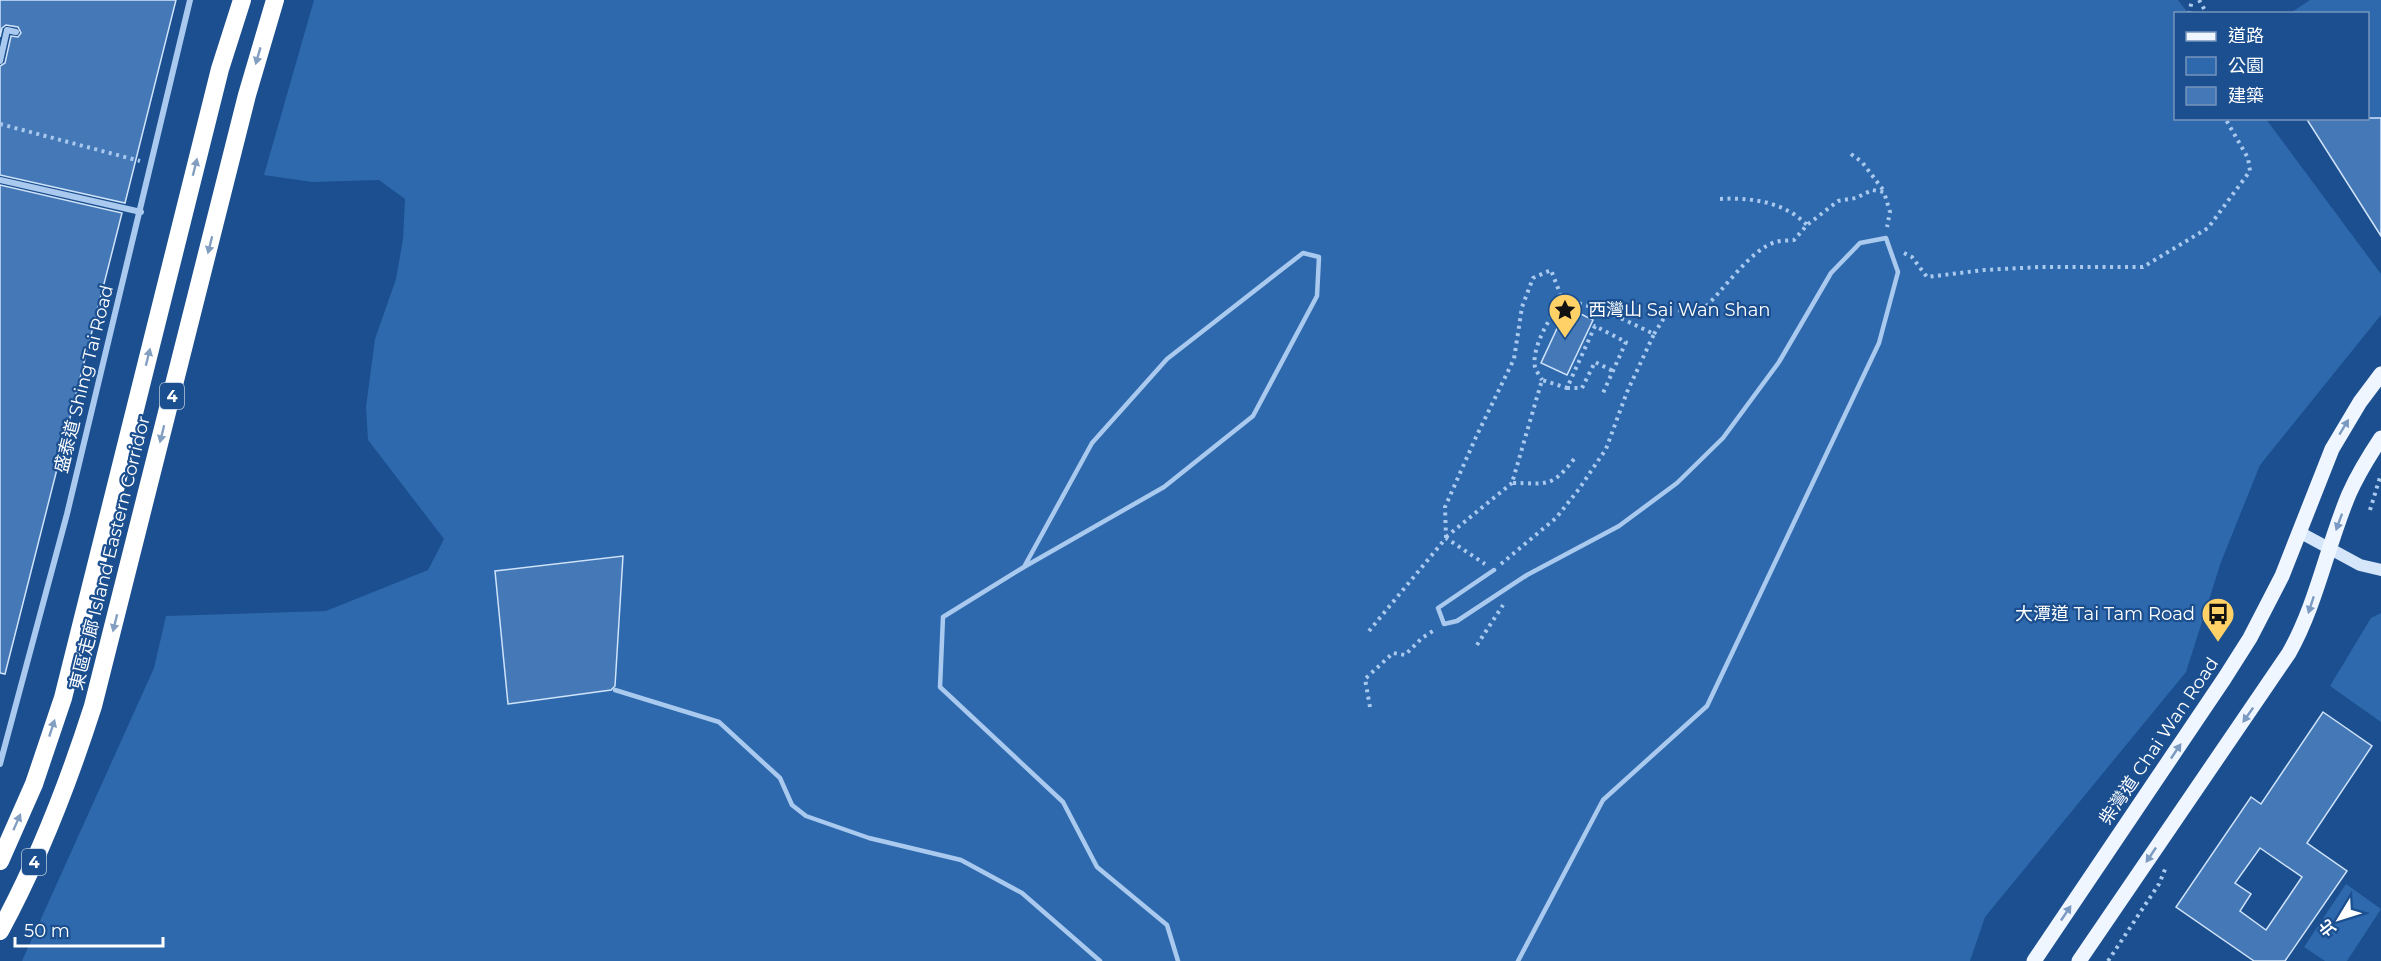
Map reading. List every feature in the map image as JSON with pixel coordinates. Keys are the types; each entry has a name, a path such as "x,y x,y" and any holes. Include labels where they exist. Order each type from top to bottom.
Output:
{"highway":[{"name":"東區走廊 Island Eastern Corridor","path":"0,861 34,784 63,698 217,81 242,0"},
{"name":"東區走廊 Island Eastern Corridor","path":"0,931 26,880 64,791 93,706 247,95 275,0"}],"main road":[{"name":"柴灣道 Chai Wan Road","path":"2034,961 2232,666 2272,598 2301,533 2318,479 2332,449 2360,402 2381,374"},
{"path":"2079,961 2289,653 2306,621 2349,495 2365,462 2381,438"},
{"path":"2301,533 2360,565 2381,570"}],"street":[{"name":"盛泰道 Shing Tai Road","path":"0,764 67,513 190,0"},
{"path":"0,61 7,30 16,32"},
{"path":"0,180 141,212"}],"lane":[{"path":"1494,570 1438,608 1444,624 1457,621 1480,603 1527,575 1619,526 1677,483 1722,438 1779,362 1831,273 1860,243 1886,238 1898,272 1879,343 1707,706 1603,800 1518,961"},
{"path":"1024,567 1092,443 1167,359 1303,253 1319,257 1317,296 1253,417 1164,487 1024,567 943,617 940,687 1063,802 1097,867 1167,925 1179,961"},
{"path":"615,690 719,722 780,778 792,805 806,816 869,838 961,860 1022,892 1100,961"}],"path":[{"path":"1889,247 1912,256 1927,277 1984,270 2040,267 2143,267 2208,228 2250,171 2248,158 2226,120"},
{"path":"0,124 152,164"},
{"path":"1851,154 1862,162 1884,192 1890,212 1886,238"},
{"path":"1446,538 1494,570 1556,518 1579,489 1606,448 1627,392 1654,334 1669,310 1701,311 1716,299 1756,252 1775,242 1794,240 1807,225 1838,201 1856,198 1872,190 1884,192"},
{"path":"1720,199 1746,198 1769,204 1796,213 1807,225"},
{"path":"1446,538 1445,507 1514,359 1522,307 1533,278 1551,270 1563,301"},
{"path":"1563,301 1577,302 1603,310 1654,334"},
{"path":"1369,631 1446,538 1512,483 1542,380 1535,366 1535,351 1553,312 1563,301"},
{"path":"1567,387 1595,326 1626,342 1603,393"},
{"path":"1542,380 1567,387 1582,388 1595,362 1613,371"},
{"path":"1512,483 1549,484 1563,473 1574,459"},
{"path":"2370,510 2381,474"},
{"path":"1478,645 1507,600"},
{"path":"1370,707 1365,679 1393,653 1405,655 1422,638 1444,624"},
{"path":"2108,961 2159,884 2167,864"}],"green space":[{"path":"314,0 2178,0 2187,12 2174,12 2174,120 2267,120 2381,274 2381,315 2260,465 2221,562 2186,672 1985,917 1970,961 22,961 154,668 166,616 326,611 428,570 444,539 368,440 366,407 375,339 396,279 403,239 405,199 379,180 312,182 264,175"},
{"path":"2310,0 2381,0 2381,218 2368,120 2369,12 2292,12"},
{"path":"2381,613 2381,722 2330,686 2371,618"},
{"path":"2346,884 2381,909 2347,961 2325,961 2304,947"}],"building":[{"path":"0,0 176,0 125,203 0,175 0,66 5,63 11,36 18,37 21,33 18,27 6,25 2,28 0,37"},
{"path":"2381,118 2381,236 2307,120"},
{"path":"0,185 122,213 5,674 0,673"},
{"path":"1567,307 1593,320 1567,375 1541,363"},
{"path":"623,556 615,686 611,690 508,704 495,571"},
{"path":"2323,712 2372,746 2307,843 2347,871 2285,961 2254,961 2176,907 2251,797 2261,804","holes":["2260,848 2302,877 2266,930 2240,911 2251,894 2235,883"]}],"place":[{"name":"西灣山 Sai Wan Shan","path":"1565,339"},
{"name":"大潭道 Tai Tam Road","path":"2218,643"}]}
